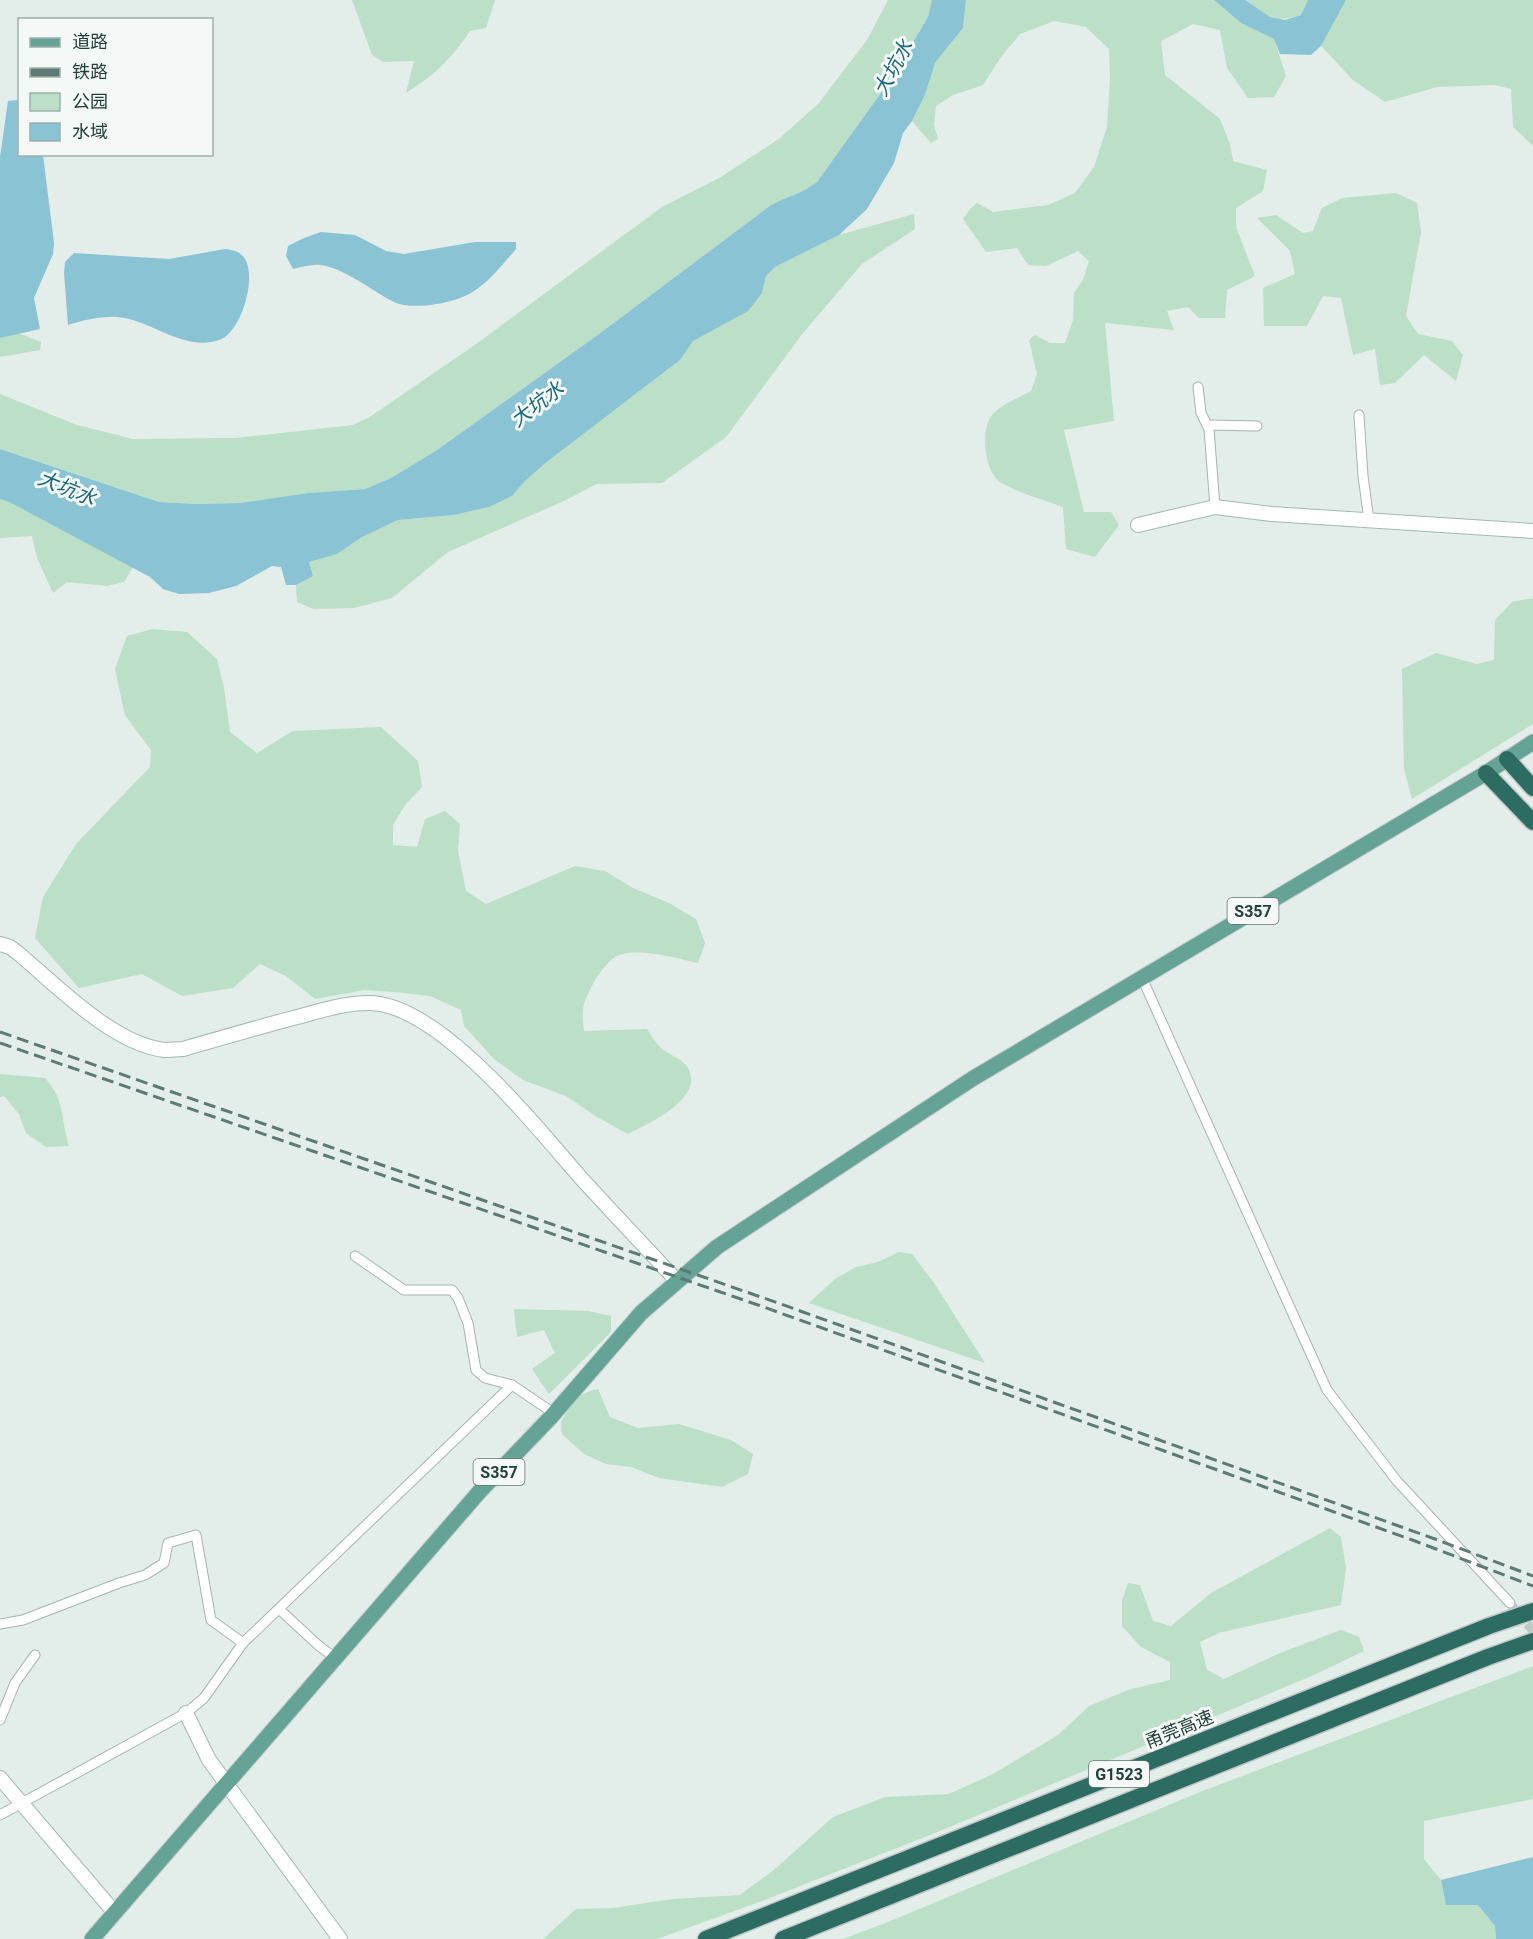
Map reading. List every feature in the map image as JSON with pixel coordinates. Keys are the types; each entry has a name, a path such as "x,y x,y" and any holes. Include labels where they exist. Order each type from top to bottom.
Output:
{"highway":[{"path":"1507,759 1533,788"},
{"path":"1486,773 1533,822"},
{"path":"1489,1626 1533,1604"},
{"name":"甬莞高速","path":"706,1939 1489,1626 1533,1611"},
{"name":"G1523","path":"783,1939 1533,1641"}],"main road":[{"name":"S357","path":"92,1939 480,1491 555,1414 641,1313 717,1247 972,1079 1486,773 1533,742"}],"street":[{"path":"1198,387 1201,413 1209,429 1215,507"},
{"path":"1359,415 1363,476 1369,520"},
{"path":"1208,425 1257,426"},
{"path":"1138,525 1215,507 1272,514 1533,531"},
{"path":"0,944 18,953 95,1018 137,1043 164,1050 183,1049 342,1005 370,1002 394,1008 411,1016 429,1025 482,1069 677,1281"},
{"path":"1142,978 1327,1390 1397,1481 1510,1603"},
{"path":"355,1256 404,1290 452,1290 459,1298 468,1323 476,1370 485,1378 512,1385 555,1414"},
{"path":"0,1815 186,1713 204,1698 243,1643 512,1385"},
{"path":"0,1624 23,1620 146,1575 164,1563 168,1543 196,1535 211,1620 243,1643"},
{"path":"279,1608 335,1658"},
{"path":"0,1720 15,1683 35,1655"},
{"path":"186,1713 209,1760 340,1939"},
{"path":"0,1778 116,1913"}],"green space":[{"path":"352,0 495,0 486,28 470,31 442,66 406,93 414,61 383,62 372,55"},
{"path":"888,0 932,0 928,17 893,76 817,182 771,205 599,334 437,450 391,478 365,489 308,493 240,503 159,502 0,449 0,394 77,425 133,439 235,438 353,425 368,418 472,347 662,207 721,177 780,138 819,103 867,40"},
{"path":"966,0 1214,0 1241,23 1274,39 1286,76 1274,97 1248,98 1227,68 1220,30 1193,24 1161,41 1165,75 1220,119 1230,144 1233,161 1267,170 1263,191 1236,208 1236,227 1255,276 1227,290 1225,318 1199,318 1188,307 1167,311 1174,330 1105,323 1114,421 1064,430 1084,512 1111,512 1119,525 1095,557 1066,549 1063,507 1016,490 996,478 988,461 985,441 988,422 992,415 1005,404 1031,391 1037,374 1029,340 1035,335 1050,343 1065,343 1073,320 1074,293 1083,280 1089,261 1078,251 1046,266 1028,265 1017,248 986,252 963,219 977,203 993,212 1048,205 1075,193 1094,167 1107,127 1109,49 1086,27 1054,21 1020,34 1001,57 983,85 953,95 936,106 934,125 938,139 931,143 912,121 925,95 935,63 963,28"},
{"path":"1245,0 1308,0 1301,15 1284,19 1271,17"},
{"path":"1346,0 1533,0 1533,146 1513,127 1511,89 1495,85 1437,87 1385,102 1353,80 1321,46"},
{"path":"1396,193 1417,203 1421,232 1406,316 1418,334 1452,341 1463,355 1456,381 1424,355 1395,383 1380,385 1375,349 1353,355 1341,298 1323,296 1307,326 1264,326 1263,288 1295,274 1290,251 1257,218 1276,215 1303,233 1313,231 1322,208 1342,198"},
{"path":"914,214 915,229 862,264 803,333 726,437 662,483 597,484 448,552 392,598 354,608 314,609 297,602 296,585 313,576 309,562 337,554 362,537 398,520 454,515 489,507 512,496 548,461 680,360 693,341 762,293 766,276 775,267 839,235"},
{"path":"18,333 41,342 40,350 0,357 0,338"},
{"path":"0,499 133,567 124,582 107,586 67,582 53,593 37,558 32,536 0,538"},
{"path":"1533,598 1533,724 1412,799 1404,769 1402,669 1436,653 1477,664 1494,660 1495,620 1512,602"},
{"path":"153,629 187,632 217,659 224,688 230,732 257,753 293,731 381,727 418,761 422,787 405,805 393,825 393,845 417,847 425,819 445,811 460,824 458,851 466,891 486,904 575,866 605,871 633,888 669,903 696,919 705,943 698,963 644,953 623,954 615,957 596,979 585,1000 583,1010 584,1031 647,1029 661,1048 683,1062 688,1068 691,1079 689,1090 682,1100 661,1116 628,1134 566,1096 523,1080 494,1059 464,1026 461,1010 430,996 394,992 365,990 315,999 286,976 260,964 233,988 182,996 142,974 79,988 35,938 43,897 76,844 150,767 151,750 125,715 115,669 127,636"},
{"path":"0,1074 45,1078 52,1086 62,1110 69,1146 46,1147 26,1133 19,1114 4,1096 0,1097"},
{"path":"899,1252 912,1254 934,1283 985,1363 809,1303 835,1279 856,1267 878,1262"},
{"path":"514,1309 588,1311 611,1316 611,1332 549,1394 532,1369 555,1353 544,1330 517,1337"},
{"path":"598,1389 610,1417 638,1428 679,1424 731,1440 753,1454 748,1474 722,1487 659,1478 631,1467 606,1464 584,1454 562,1434 561,1422 571,1405 579,1397"},
{"path":"1330,1528 1341,1537 1346,1568 1341,1605 1219,1633 1200,1642 1207,1670 1224,1679 1280,1653 1341,1630 1359,1637 1364,1651 1314,1675 935,1833 762,1901 657,1939 543,1939 576,1909 613,1908 673,1899 740,1895 775,1869 833,1817 885,1797 949,1794 993,1774 1058,1735 1089,1706 1131,1689 1170,1680 1170,1662 1141,1647 1122,1626 1122,1601 1128,1583 1140,1585 1153,1621 1171,1626 1211,1593"},
{"path":"1533,1666 1533,1799 1424,1821 1424,1859 1441,1880 1446,1905 1478,1905 1495,1926 1496,1939 843,1939 1200,1792"}],"water":[{"name":"大坑水","path":"932,0 966,0 963,28 935,63 925,95 903,133 894,163 867,209 839,235 775,267 766,276 762,293 748,311 693,341 680,360 548,461 512,496 489,507 454,515 398,520 362,537 337,554 309,562 313,576 296,585 286,585 281,567 272,566 236,586 209,593 179,594 163,589 150,577 0,499 0,449 159,502 240,503 308,493 365,489 391,478 437,450 599,334 771,205 817,182 893,76 928,17"},
{"path":"1214,0 1245,0 1270,17 1285,20 1301,15 1308,0 1346,0 1321,46 1311,55 1280,54 1274,39 1241,23"},
{"path":"18,100 18,156 43,156 54,243 53,254 34,298 40,329 0,338 0,157 8,101"},
{"path":"321,232 355,235 386,251 404,254 475,242 516,242 516,249 486,282 474,291 446,302 412,306 394,302 339,270 320,265 293,269 286,256 288,246"},
{"path":"225,249 236,251 243,256 248,268 249,279 245,304 240,316 227,335 219,340 206,343 193,342 130,319 118,317 105,317 68,325 64,273 65,262 74,253 169,259"},
{"path":"1533,1857 1533,1939 1496,1939 1495,1926 1478,1905 1446,1905 1441,1880"}],"tunnel":[{"path":"1510,1603 1533,1631"}],"railway":[{"path":"0,1032 778,1303 1533,1576"},
{"path":"0,1043 758,1305 1415,1541 1533,1586"}]}
